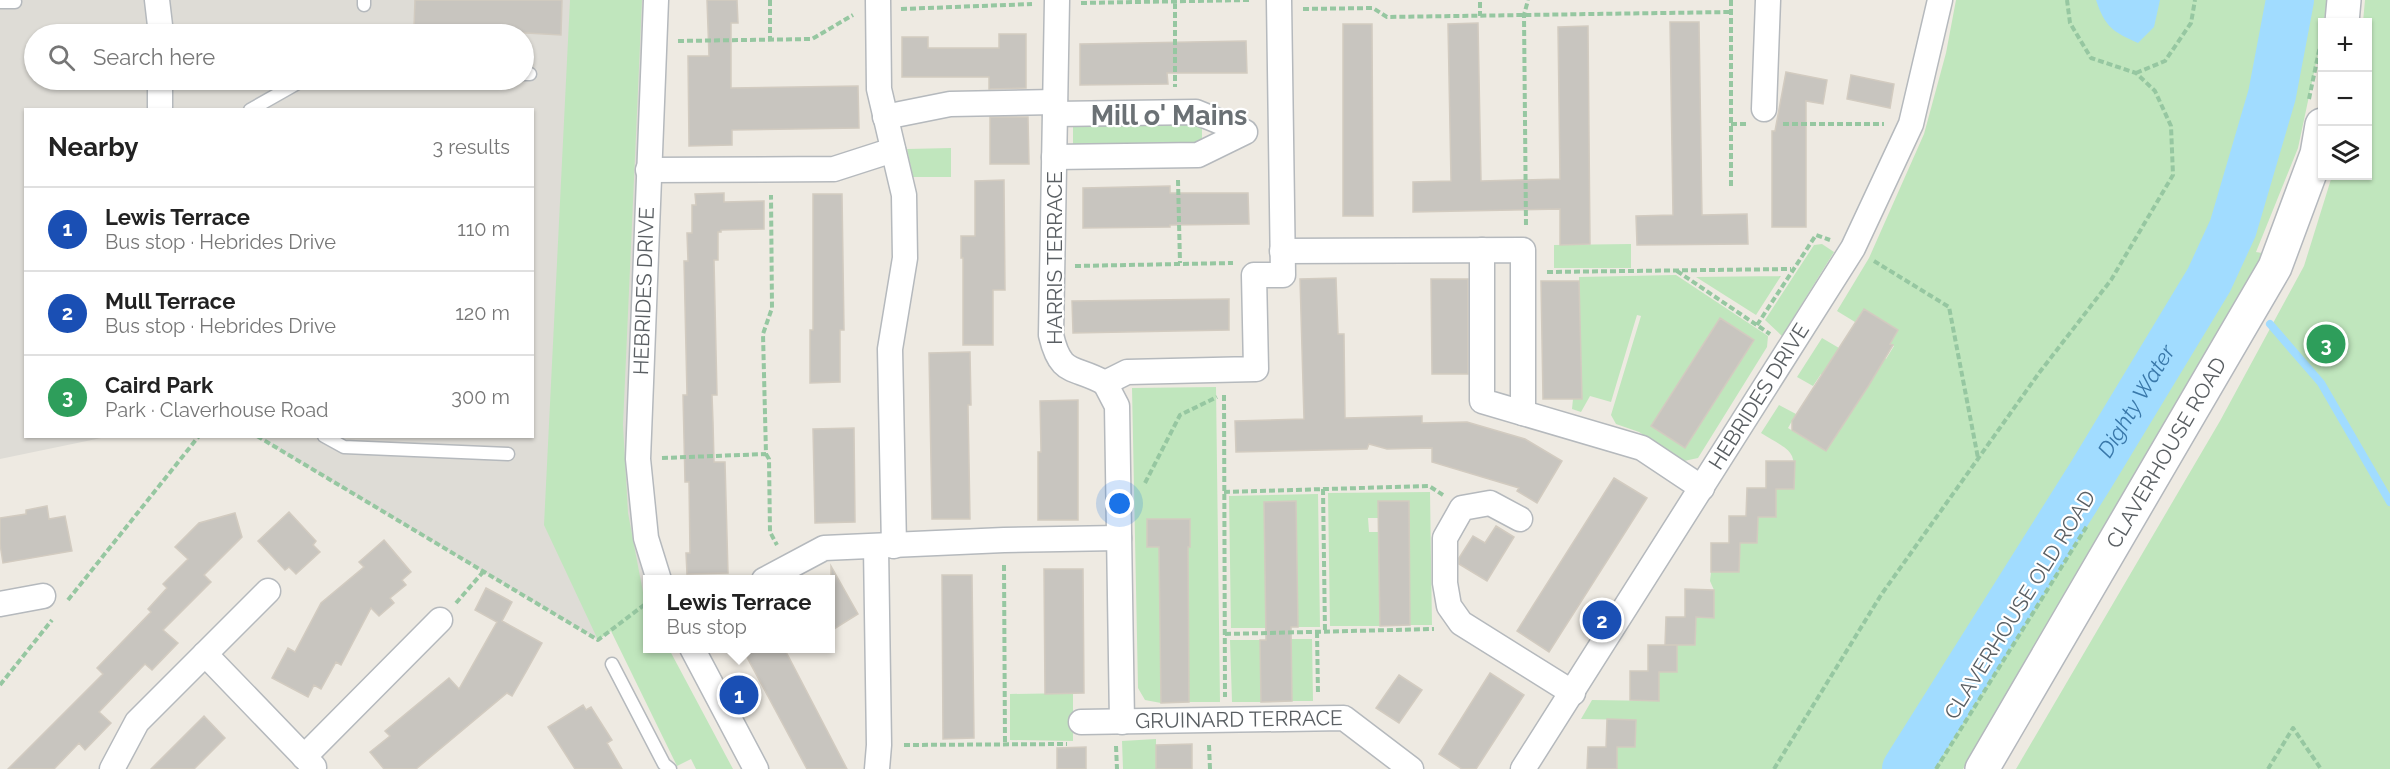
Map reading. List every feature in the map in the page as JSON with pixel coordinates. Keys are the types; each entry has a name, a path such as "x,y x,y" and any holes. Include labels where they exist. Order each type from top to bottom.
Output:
{"street":[{"path":"157,0 160,24"},
{"name":"HEBRIDES DRIVE","path":"656,0 638,459 646,538 658,575"},
{"path":"1764,119 1768,0"},
{"name":"HEBRIDES DRIVE","path":"1523,769 1853,248 1911,124 1935,30 1940,0"},
{"path":"2342,18 2344,0"},
{"name":"HARRIS TERRACE","path":"1057,2 1051,335 1056,356 1069,369 1089,374 1105,383"},
{"path":"877,769 890,349 905,258 904,195 879,89 878,5"},
{"path":"1105,383 1127,372 1256,369 1254,275 1283,275 1282,131 1288,5"},
{"path":"159,108 160,90"},
{"path":"885,117 950,104 1196,112 1245,132 1282,131"},
{"name":"CLAVERHOUSE ROAD","path":"1982,769 2275,267 2317,154 2315,114"},
{"path":"1054,157 1198,155 1245,132"},
{"path":"648,170 834,169 893,150"},
{"path":"1282,251 1482,250 1522,261 1523,413"},
{"path":"1482,250 1482,401 1642,448 1702,488"},
{"name":"GRUINARD TERRACE","path":"1105,383 1117,406 1122,722"},
{"path":"1520,519 1490,503 1462,508 1445,538 1445,583 1449,606 1461,623 1573,693"},
{"path":"772,575 824,548 1004,540 1119,538"},
{"path":"111,769 137,722 268,591"},
{"path":"0,604 54,606"},
{"path":"205,654 310,763 440,620"},
{"path":"695,653 756,769"},
{"name":"GRUINARD TERRACE","path":"1076,733 1122,722 1344,718 1411,769"}],"lane":[{"path":"0,2 15,2"},
{"path":"254,108 285,90"},
{"path":"328,438 344,447 508,454"},
{"path":"612,664 664,764 670,769"}],"path":[{"path":"770,0 770,39"},
{"path":"992,0 992,6"},
{"path":"654,41 812,39 861,10 878,5 992,6 1057,2 1175,3 1248,0"},
{"path":"1528,0 1524,15 1526,236 1522,261 1676,270 1792,269"},
{"path":"1731,0 1731,188"},
{"path":"1774,769 1881,595 2039,373 2111,280 2173,175 2170,126 2155,90 2136,73 2091,58 2070,23 2067,0"},
{"path":"2136,73 2165,62 2191,24 2195,0"},
{"path":"1480,2 1480,16"},
{"path":"1175,3 1175,112"},
{"path":"1288,5 1373,8 1387,17 1731,12"},
{"path":"2315,114 2319,72"},
{"path":"1731,123 1764,119 1911,124"},
{"path":"1178,156 1180,263"},
{"path":"770,171 772,308 763,334 766,454 770,532 789,567"},
{"path":"1757,325 1816,235 1853,248 1949,307 1979,459"},
{"path":"1053,267 1235,263 1254,275"},
{"path":"1676,270 1791,348"},
{"path":"1118,495 1139,495 1180,415 1224,394 1226,720"},
{"path":"0,685 54,606 197,438"},
{"path":"260,438 598,640 643,606"},
{"path":"638,459 766,454"},
{"path":"1224,492 1430,486 1462,508"},
{"path":"1323,489 1325,632"},
{"name":"CLAVERHOUSE OLD ROAD","path":"1936,769 2093,516"},
{"path":"1004,540 1005,744"},
{"path":"440,620 483,572"},
{"path":"1225,634 1428,630 1461,623"},
{"path":"1317,632 1318,719"},
{"path":"2268,769 2293,728 2321,769"},
{"path":"879,745 1005,744 1076,733"}],"shaded area":[{"path":"0,0 656,0 647,575 643,575 643,605 598,640 259,438 534,438 534,108 24,108 24,438 101,438 0,459"}],"green space":[{"path":"570,0 642,0 623,425 628,513 643,592 643,653 671,653 733,769 696,769 691,759 677,766 611,631 598,640 544,525"},
{"path":"1956,0 2327,0 2324,18 2318,18 2318,54 2298,148 2256,252 2262,253 2232,318 1963,769 1617,769 1617,747 1635,747 1636,720 1581,719 1592,700 1659,701 1659,672 1677,672 1677,645 1695,645 1696,617 1714,617 1711,572 1739,572 1740,543 1757,543 1758,517 1776,517 1776,489 1794,489 1794,466 1791,454 1787,449 1761,433 1779,405 1796,414 1788,428 1826,451 1855,396 1821,374 1813,386 1797,377 1822,338 1839,348 1831,361 1869,385 1882,357 1886,359 1894,346 1890,344 1898,330 1864,309 1855,322 1837,311 1869,258 1924,134 1946,53"},
{"path":"2365,0 2390,0 2390,769 2016,769 2220,421 2304,266 2331,180 2372,180 2372,18 2363,18"},
{"path":"1195,123 1202,128 1202,138 1196,144 1073,146 1073,124"},
{"path":"951,148 951,177 913,177 907,149"},
{"path":"1631,244 1631,268 1554,268 1554,245"},
{"path":"1822,244 1834,252 1782,336 1765,320 1814,245"},
{"path":"1676,275 1768,336 1767,347 1698,458 1684,461 1639,432 1616,424 1611,415 1641,316 1637,315 1611,402 1590,396 1581,412 1572,409 1573,399 1582,398 1581,355 1579,355 1579,277"},
{"path":"1781,276 1756,315 1696,277"},
{"path":"1216,387 1220,702 1189,702 1188,551 1161,703 1145,700 1138,688 1132,388"},
{"path":"1430,492 1432,625 1410,625 1409,501 1379,501 1379,518 1368,518 1369,532 1379,532 1380,626 1330,626 1328,493"},
{"path":"1318,494 1320,627 1298,627 1296,501 1264,502 1266,628 1231,628 1229,496"},
{"path":"1291,639 1312,639 1313,701 1292,701"},
{"path":"1230,640 1260,640 1261,702 1232,702"},
{"path":"1073,693 1073,741 1010,740 1010,694"},
{"path":"1156,739 1156,769 1123,769 1122,741"}],"water":[{"path":"2096,0 2160,0 2154,27 2138,43 2111,28 2103,17"}],"building":[{"path":"415,0 562,0 561,35 534,34 534,24 414,24"},
{"path":"707,0 737,0 738,23 731,23 731,88 858,86 859,128 732,130 732,145 689,146 688,56 709,56"},
{"path":"1670,22 1699,22 1702,215 1747,214 1748,244 1637,245 1636,216 1673,215"},
{"path":"1478,23 1481,181 1560,179 1558,27 1588,26 1590,244 1560,245 1560,209 1413,212 1413,182 1451,181 1448,24"},
{"path":"1343,24 1372,24 1373,216 1343,216"},
{"path":"999,34 1026,34 1026,88 989,89 989,77 902,77 902,37 928,37 928,48 999,48"},
{"path":"1246,41 1247,73 1167,73 1168,84 1080,85 1080,44"},
{"path":"1786,72 1827,80 1823,104 1806,101 1806,227 1772,227 1772,131 1775,131"},
{"path":"1851,75 1894,84 1890,108 1847,99"},
{"path":"990,117 1028,117 1029,164 990,164"},
{"path":"1004,180 1005,290 993,290 993,345 963,345 961,236 975,236 975,181"},
{"path":"1170,186 1170,193 1248,193 1249,224 1083,228 1083,188"},
{"path":"724,193 724,202 764,201 764,229 721,230 718,232 718,260 714,260 717,395 712,395 714,462 725,462 728,573 687,574 686,553 690,553 689,482 685,482 683,395 687,395 684,261 688,261 687,233 692,233 692,205 696,205 695,194"},
{"path":"813,194 842,194 844,330 840,330 840,382 810,383 810,330 813,330"},
{"path":"1336,278 1338,334 1344,334 1345,418 1422,416 1422,423 1467,422 1525,439 1562,461 1537,503 1517,491 1519,488 1432,462 1432,448 1387,449 1369,444 1367,449 1236,452 1235,421 1304,419 1300,279"},
{"path":"1431,279 1468,279 1468,374 1432,374"},
{"path":"1541,281 1579,281 1582,399 1543,399"},
{"path":"1229,299 1229,330 1073,333 1072,301"},
{"path":"1864,309 1898,330 1890,344 1893,345 1826,451 1792,430 1792,421"},
{"path":"1720,318 1754,340 1685,448 1651,426"},
{"path":"970,352 971,405 968,405 970,519 932,519 929,353"},
{"path":"1078,400 1078,520 1038,520 1038,452 1041,452 1040,401"},
{"path":"854,428 855,522 815,523 813,429"},
{"path":"1766,461 1795,461 1794,489 1776,489 1776,517 1758,517 1757,543 1740,543 1739,572 1711,572 1711,543 1729,543 1729,516 1746,516 1747,488 1766,488"},
{"path":"1614,478 1647,498 1549,652 1517,631"},
{"path":"1296,501 1298,627 1291,627 1292,701 1261,702 1260,640 1266,640 1264,502"},
{"path":"1378,501 1409,501 1410,625 1380,626"},
{"path":"47,506 49,519 65,516 72,551 3,563 0,518 26,514 26,510"},
{"path":"289,512 316,541 313,545 320,552 296,574 289,567 285,570 258,541"},
{"path":"235,513 242,537 204,575 211,582 163,630 178,643 152,670 145,664 99,712 111,723 85,750 79,743 54,769 8,769 103,674 97,668 151,612 148,609 167,588 163,584 188,559 175,547 199,523"},
{"path":"1147,519 1190,519 1190,547 1188,547 1189,702 1161,703 1159,547 1147,547"},
{"path":"1496,526 1514,537 1487,581 1459,564 1459,558 1473,536 1485,543"},
{"path":"384,540 411,572 402,580 406,585 390,598 394,603 379,616 371,608 341,665 336,662 321,689 314,685 308,697 272,678 288,648 295,652 321,603 364,567 359,562"},
{"path":"831,566 858,614 835,628 835,575 831,575"},
{"path":"1044,569 1083,569 1084,693 1045,694"},
{"path":"942,575 972,575 974,738 943,739"},
{"path":"486,588 512,602 502,621 542,643 527,670 512,696 507,693 416,769 384,769 370,752 390,736 385,731 449,678 459,689 497,622 475,610"},
{"path":"1685,589 1714,590 1714,618 1696,617 1695,645 1665,645 1666,617 1685,617"},
{"path":"1648,645 1677,645 1677,672 1659,672 1659,701 1630,700 1630,671 1648,671"},
{"path":"745,653 787,653 847,769 807,769"},
{"path":"1490,673 1524,695 1476,769 1462,769 1439,754"},
{"path":"1399,675 1422,690 1399,723 1376,708"},
{"path":"583,705 586,710 591,707 612,740 607,743 622,769 575,769 548,727"},
{"path":"204,716 225,738 194,769 151,769"},
{"path":"1607,719 1636,720 1635,747 1617,747 1617,769 1587,769 1588,747 1606,747"},
{"path":"1192,744 1192,769 1156,769 1156,745"},
{"path":"1086,747 1086,769 1057,769 1057,748"}],"waterway":[{"name":"Dighty Water","path":"1906,769 2091,475 2209,280 2233,228 2272,95 2290,0"},
{"path":"2209,280 2221,290"},
{"path":"2270,324 2321,383 2390,502"}],"place":[{"name":"Caird Park","path":"2326,344"},
{"name":"Mull Terrace","path":"1602,620"},
{"name":"Lewis Terrace","path":"739,695"}],"district":[{"name":"Mill o' Mains","path":"1169,116"}]}
